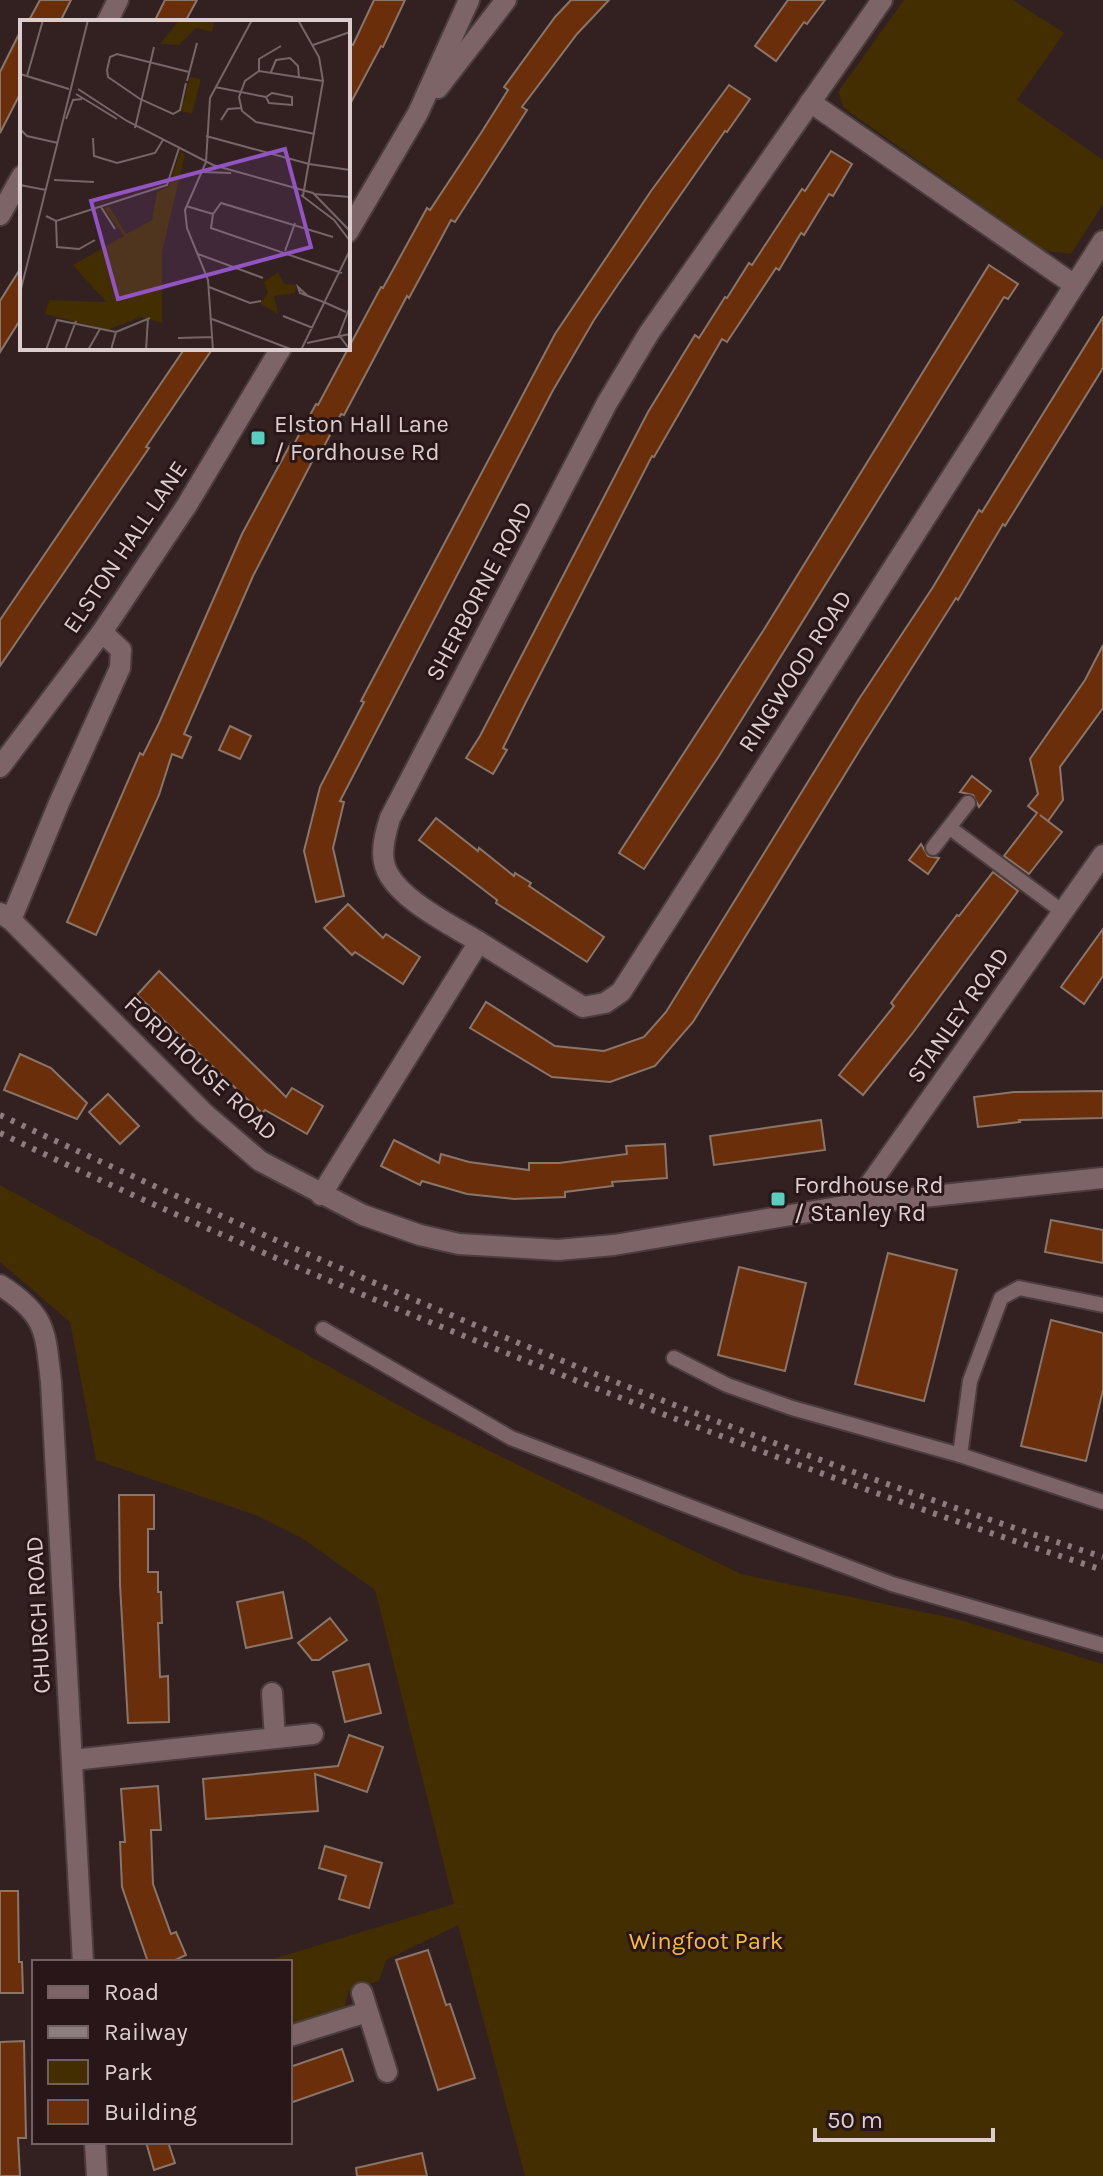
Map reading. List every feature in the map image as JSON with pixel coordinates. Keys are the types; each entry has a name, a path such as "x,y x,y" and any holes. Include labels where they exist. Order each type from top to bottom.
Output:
{"street":[{"path":"108,20 118,0"},
{"path":"350,229 418,113 469,0"},
{"path":"418,113 506,0"},
{"name":"SHERBORNE ROAD","path":"479,942 402,893 390,877 384,861 384,840 390,818 607,403 649,333 882,0"},
{"path":"810,102 1073,284"},
{"path":"0,215 20,180"},
{"name":"RINGWOOD ROAD","path":"479,942 583,1007 605,1003 621,992 1103,241"},
{"name":"ELSTON HALL LANE","path":"0,767 102,632 187,505 280,350"},
{"path":"5,917 120,668 121,650 102,632"},
{"name":"STANLEY ROAD","path":"856,1204 1103,855"},
{"name":"FORDHOUSE ROAD","path":"5,917 204,1113 260,1161 363,1215 420,1235 459,1244 558,1250 614,1245 856,1204 1103,1178"},
{"path":"321,1195 479,942"},
{"name":"CHURCH ROAD","path":"0,1285 36,1313 45,1337 51,1382 83,1960"},
{"path":"272,1693 275,1738"},
{"path":"73,1760 313,1734"},
{"path":"292,2035 365,2002 387,2072"},
{"path":"95,2144 97,2176"}],"lane":[{"path":"933,848 968,803"},
{"path":"950,828 1063,912"},
{"path":"960,1455 970,1381 1001,1298 1019,1288 1103,1305"},
{"path":"323,1329 511,1438 892,1584 1103,1645"},
{"path":"674,1358 727,1385 792,1408 960,1455 1103,1502"}],"green space":[{"path":"904,0 1013,0 1064,33 1017,100 1103,160 1103,204 1071,254 1045,251 844,108 838,92"},
{"name":"Wingfoot Park","path":"0,1185 422,1418 741,1574 957,1619 1103,1664 1103,2176 525,2176 458,1925 386,1960 379,1981 349,1990 344,2009 292,2025 292,1960 270,1960 454,1904 375,1590 302,1538 258,1516 96,1460 70,1322 0,1262"}],"building":[{"path":"40,0 71,0 61,20 29,20"},
{"path":"165,0 197,0 186,20 155,20"},
{"path":"374,0 405,0 383,47 350,104 350,44 353,45"},
{"path":"571,0 609,0 577,34 522,107 527,110 455,222 451,220 344,415 341,414 320,454 317,452 253,576 184,734 191,737 182,758 172,754 159,795 96,935 67,922 140,753 143,755 159,723 242,534 291,443 294,444 350,350 381,287 427,208 430,210 508,90 504,87"},
{"path":"788,0 825,0 807,24 804,22 776,61 755,46"},
{"path":"20,32 20,94 0,133 0,72"},
{"path":"729,85 750,99 619,283 552,392 340,801 344,802 333,848 344,896 316,902 304,851 320,787 364,702 361,701 555,334 651,191"},
{"path":"831,151 852,164 833,196 829,194 804,235 801,233 779,270 776,268 727,342 722,339 652,456 503,748 507,750 493,774 466,758 648,412 695,335 699,338 749,263 752,265"},
{"path":"989,265 1018,284 1008,299 1004,297 719,756 644,869 619,853 763,631"},
{"path":"20,269 20,320 0,352 0,301"},
{"path":"1103,317 1103,368 861,748 693,1022 655,1066 610,1082 552,1077 470,1028 486,1002 555,1046 604,1051 644,1037 666,1012 859,699 933,587 979,510 982,512"},
{"path":"184,350 212,350 146,447 149,448 0,666 0,620"},
{"path":"1103,645 1103,708 1060,767 1063,800 1048,821 1040,815 1062,832 1029,874 1004,856 1037,813 1028,806 1038,794 1030,759 1085,680"},
{"path":"230,726 251,736 240,759 219,750"},
{"path":"972,776 991,791 979,807 973,795 960,792"},
{"path":"436,818 478,851 479,848 514,876 515,873 531,883 529,886 604,937 587,962 496,903 497,900 419,840"},
{"path":"921,844 928,856 939,858 928,874 909,860"},
{"path":"993,872 1018,891 863,1095 839,1075 894,1006 891,1003 957,915"},
{"path":"348,904 383,938 386,934 420,957 403,984 355,952 352,955 324,928"},
{"path":"1103,929 1103,976 1084,1004 1061,987"},
{"path":"159,971 286,1097 292,1088 323,1106 307,1134 265,1110 262,1113 137,995"},
{"path":"20,1054 51,1068 87,1103 77,1119 4,1090"},
{"path":"1103,1091 1103,1118 1019,1120 978,1127 974,1097 1014,1092"},
{"path":"108,1094 139,1126 120,1144 89,1112"},
{"path":"821,1120 825,1150 714,1165 710,1136"},
{"path":"394,1140 439,1163 441,1154 469,1162 529,1170 529,1163 559,1163 627,1154 626,1146 665,1144 667,1178 612,1182 613,1186 565,1192 565,1197 514,1199 467,1194 422,1181 420,1185 381,1166"},
{"path":"1051,1220 1103,1230 1103,1263 1045,1252"},
{"path":"888,1253 957,1270 924,1401 855,1384"},
{"path":"739,1267 806,1283 785,1371 718,1355"},
{"path":"1051,1320 1103,1333 1103,1390 1086,1461 1021,1446"},
{"path":"119,1495 154,1495 154,1529 148,1529 148,1572 158,1572 158,1592 161,1592 162,1623 158,1623 160,1677 168,1676 169,1722 128,1723 120,1585"},
{"path":"283,1592 292,1638 246,1648 237,1602"},
{"path":"330,1618 347,1640 319,1660 312,1660 298,1643"},
{"path":"369,1664 381,1713 345,1722 333,1672"},
{"path":"349,1735 383,1747 367,1792 315,1774 318,1811 206,1819 203,1779 338,1766"},
{"path":"158,1786 161,1830 151,1830 153,1884 171,1934 176,1932 186,1955 175,1960 147,1960 122,1887 120,1842 125,1842 121,1789"},
{"path":"325,1846 382,1863 369,1908 339,1899 346,1876 319,1868"},
{"path":"0,1891 18,1891 19,1962 22,1962 23,1993 0,1993"},
{"path":"428,1950 475,2078 438,2090 396,1960"},
{"path":"24,2041 26,2138 18,2138 20,2176 0,2176 0,2042"},
{"path":"342,2049 353,2081 292,2102 292,2066"},
{"path":"147,2144 169,2144 175,2163 154,2170"},
{"path":"422,2153 427,2176 357,2176 356,2168"}],"railway":[{"path":"0,1115 271,1238 545,1354 822,1461 1103,1557"},
{"path":"0,1133 210,1230 495,1349 834,1478 1103,1570"}],"place":[{"name":"Elston Hall Lane / Fordhouse Rd","path":"258,438"},
{"name":"Fordhouse Rd / Stanley Rd","path":"778,1199"}]}
